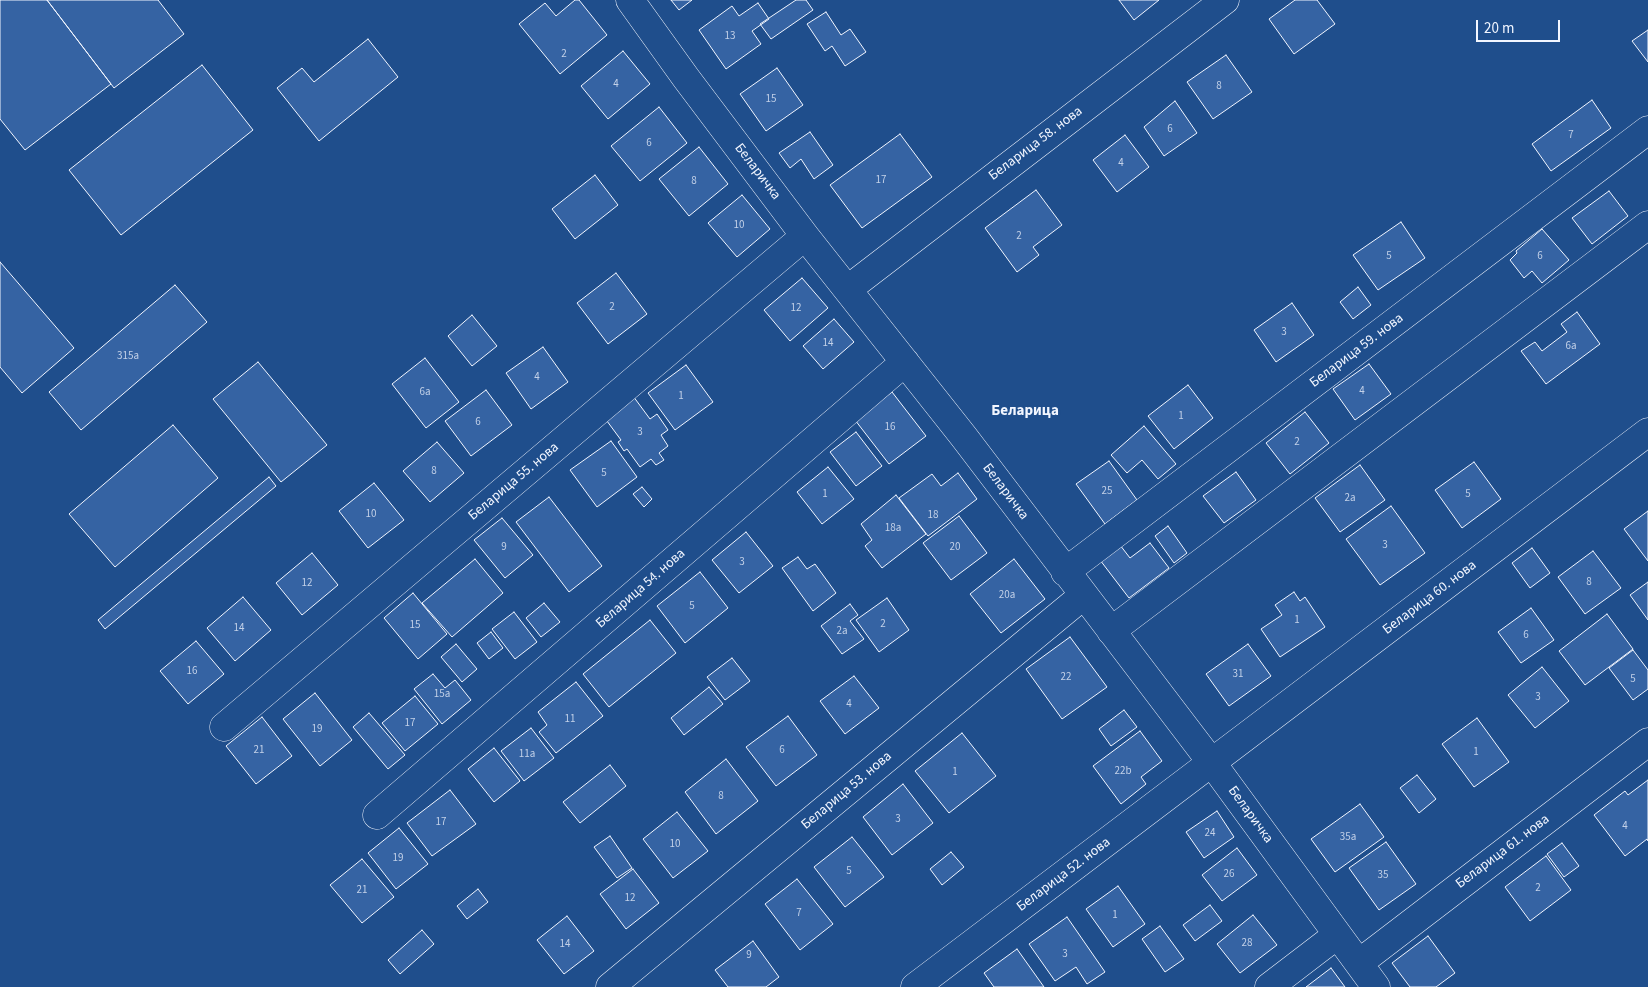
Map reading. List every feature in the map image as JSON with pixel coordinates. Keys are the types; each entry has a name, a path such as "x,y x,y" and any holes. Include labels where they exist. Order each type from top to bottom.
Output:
{"street":[{"name":"Беларичка","path":"630,0 686,78 806,236 964,437 1212,763 1376,987"},
{"name":"Беларица 58. нова","path":"848,289 1225,0"},
{"name":"Беларица 59. нова","path":"1065,572 1648,130"},
{"path":"1111,631 1648,225"},
{"name":"Беларица 55. нова","path":"224,727 806,236"},
{"name":"Беларица 54. нова","path":"377,815 905,362"},
{"name":"Беларица 60. нова","path":"1212,763 1648,432"},
{"name":"Беларица 53. нова","path":"610,987 1084,595"},
{"name":"Беларица 61. нова","path":"1358,963 1648,742"},
{"name":"Беларица 52. нова","path":"915,987 1212,763"},
{"path":"1269,987 1337,935"}],"building":[{"path":"0,0 47,0 111,84 25,150 0,119"},
{"path":"47,0 158,0 184,34 114,88"},
{"path":"575,0 579,0 607,35 560,74 519,24 545,3 556,16"},
{"path":"671,0 692,0 679,10"},
{"path":"796,0 806,0 813,10 771,39 760,24"},
{"path":"1119,0 1159,0 1134,20"},
{"path":"1295,0 1317,0 1335,24 1294,54 1269,19"},
{"path":"758,3 769,19 752,31 761,44 726,69 699,30 732,6 739,16"},
{"path":"826,12 841,35 850,29 866,52 845,66 832,46 825,51 807,24"},
{"path":"1648,30 1648,62 1632,41"},
{"path":"368,39 398,77 319,141 277,88 302,68 314,82"},
{"path":"623,51 650,84 608,119 581,86"},
{"path":"1226,55 1252,92 1213,119 1187,82"},
{"path":"202,65 253,130 121,235 69,170"},
{"path":"777,68 803,105 766,131 740,94"},
{"path":"1592,100 1611,128 1551,171 1532,144"},
{"path":"1175,101 1197,133 1164,156 1144,127"},
{"path":"659,107 687,143 640,181 611,146"},
{"path":"810,132 833,165 814,179 801,159 790,168 779,153"},
{"path":"900,134 932,177 862,228 830,185"},
{"path":"1125,135 1149,167 1117,192 1093,160"},
{"path":"699,147 728,184 689,216 659,179"},
{"path":"595,175 618,205 575,239 552,209"},
{"path":"1036,190 1062,225 1033,247 1039,255 1017,272 985,228"},
{"path":"1609,191 1628,216 1592,244 1572,218"},
{"path":"742,195 770,229 737,257 708,223"},
{"path":"1401,222 1425,258 1378,290 1353,255"},
{"path":"1542,229 1569,260 1542,283 1532,271 1524,278 1510,260 1517,253 1516,251"},
{"path":"0,262 74,348 22,393 0,367"},
{"path":"616,273 647,314 608,344 577,303"},
{"path":"802,278 828,308 790,341 764,310"},
{"path":"175,285 207,322 81,430 49,392"},
{"path":"1358,287 1371,305 1353,319 1340,302"},
{"path":"1292,303 1314,335 1276,362 1254,330"},
{"path":"1577,312 1600,344 1546,384 1521,351 1535,342 1542,351 1567,332 1561,324"},
{"path":"472,315 497,346 472,366 448,336"},
{"path":"834,319 854,342 823,369 803,346"},
{"path":"543,347 568,382 531,409 506,373"},
{"path":"425,358 459,402 426,428 392,384"},
{"path":"258,362 327,445 281,482 213,399"},
{"path":"1369,364 1391,394 1355,420 1333,389"},
{"path":"686,365 713,402 675,430 648,393"},
{"path":"1188,385 1213,418 1174,449 1148,416"},
{"path":"486,390 512,425 471,456 445,421"},
{"path":"892,392 926,436 889,464 855,420"},
{"path":"633,396 650,419 657,414 668,430 661,435 668,446 659,453 664,460 656,465 651,459 640,467 627,449 624,451 618,442 621,440 604,417"},
{"path":"1305,412 1329,443 1290,474 1266,443"},
{"path":"173,425 218,478 115,567 69,514"},
{"path":"1144,426 1176,464 1158,479 1142,460 1127,473 1111,455"},
{"path":"856,432 882,466 856,486 830,452"},
{"path":"611,441 637,477 597,507 570,470"},
{"path":"437,442 464,473 430,502 403,471"},
{"path":"1109,461 1137,500 1105,524 1076,484"},
{"path":"1474,462 1501,499 1462,528 1435,490"},
{"path":"1360,465 1385,500 1340,532 1315,498"},
{"path":"828,467 854,499 822,524 797,492"},
{"path":"1236,472 1256,500 1224,523 1203,496"},
{"path":"958,473 977,499 928,536 899,498 932,474 941,486"},
{"path":"269,477 276,486 105,629 98,620"},
{"path":"374,483 404,520 368,548 339,511"},
{"path":"642,487 652,499 644,507 633,494"},
{"path":"896,495 926,534 882,568 865,546 872,540 861,524"},
{"path":"549,497 602,566 569,592 516,522"},
{"path":"1391,506 1425,553 1380,585 1346,539"},
{"path":"1648,511 1648,561 1624,529"},
{"path":"959,516 987,553 951,580 923,543"},
{"path":"502,518 533,555 505,578 474,540"},
{"path":"1168,526 1187,553 1174,563 1155,536"},
{"path":"746,532 773,566 739,593 712,560"},
{"path":"1150,543 1169,568 1129,598 1100,560 1120,545 1130,558"},
{"path":"1532,548 1550,573 1530,588 1512,563"},
{"path":"1593,551 1621,588 1585,614 1558,577"},
{"path":"312,553 338,585 302,615 276,583"},
{"path":"798,557 807,569 815,564 836,593 813,611 782,568"},
{"path":"475,559 503,593 452,637 422,603"},
{"path":"1014,559 1045,599 1001,633 970,594"},
{"path":"700,572 728,608 685,643 657,606"},
{"path":"1648,582 1648,620 1630,595"},
{"path":"1294,592 1300,601 1305,597 1325,627 1280,657 1261,629 1282,615 1275,605"},
{"path":"413,593 447,634 418,659 384,618"},
{"path":"243,597 271,630 235,661 207,628"},
{"path":"887,598 909,630 879,652 856,620"},
{"path":"544,603 560,622 541,637 526,618"},
{"path":"850,604 858,615 850,621 864,639 842,654 821,626"},
{"path":"1531,608 1554,640 1521,663 1498,632"},
{"path":"514,612 537,642 515,659 492,629"},
{"path":"1607,614 1633,649 1585,685 1559,651"},
{"path":"650,620 676,653 609,707 583,674"},
{"path":"491,632 503,648 489,659 477,643"},
{"path":"1070,637 1107,687 1062,719 1026,669"},
{"path":"196,641 224,674 188,704 160,671"},
{"path":"456,644 477,669 462,682 441,657"},
{"path":"1248,644 1271,676 1229,706 1206,674"},
{"path":"1633,650 1648,670 1648,689 1633,700 1609,668"},
{"path":"732,658 750,681 725,700 707,677"},
{"path":"1542,667 1569,701 1535,728 1508,695"},
{"path":"433,674 445,688 455,680 471,700 442,724 414,689"},
{"path":"854,676 879,708 845,734 820,701"},
{"path":"576,682 603,716 556,753 539,732 547,725 538,712"},
{"path":"709,687 723,704 684,735 671,718"},
{"path":"315,693 352,740 320,766 283,719"},
{"path":"415,696 438,724 405,751 382,723"},
{"path":"1124,710 1137,727 1111,746 1099,729"},
{"path":"369,713 405,755 388,769 353,727"},
{"path":"788,716 817,755 776,786 746,747"},
{"path":"262,717 292,756 256,784 226,746"},
{"path":"1477,718 1509,762 1474,787 1442,744"},
{"path":"531,728 554,758 524,781 501,751"},
{"path":"1140,731 1162,761 1141,777 1146,784 1121,804 1093,766"},
{"path":"962,733 996,776 949,813 915,771"},
{"path":"494,748 520,781 494,802 468,769"},
{"path":"726,759 758,801 716,834 685,792"},
{"path":"610,765 626,786 580,823 563,802"},
{"path":"1417,775 1436,799 1419,813 1400,788"},
{"path":"1648,780 1648,841 1647,839 1625,856 1594,815 1625,791 1628,795"},
{"path":"903,784 933,823 892,855 863,817"},
{"path":"450,790 476,824 432,856 407,823"},
{"path":"1360,804 1384,837 1335,872 1311,839"},
{"path":"1217,811 1234,837 1204,858 1186,832"},
{"path":"677,812 708,851 673,878 643,839"},
{"path":"399,828 428,864 396,889 368,853"},
{"path":"610,836 632,868 617,878 594,847"},
{"path":"852,837 884,877 845,907 814,867"},
{"path":"1386,842 1416,884 1379,910 1349,868"},
{"path":"1562,843 1579,866 1564,877 1547,854"},
{"path":"1237,848 1257,875 1222,901 1202,875"},
{"path":"951,852 964,867 942,885 930,869"},
{"path":"1546,856 1571,890 1530,921 1505,887"},
{"path":"362,859 394,897 362,923 330,885"},
{"path":"633,869 659,903 626,929 600,894"},
{"path":"797,879 833,924 800,950 765,904"},
{"path":"1118,886 1145,924 1113,947 1086,909"},
{"path":"478,889 488,902 467,919 457,906"},
{"path":"1210,905 1222,921 1195,941 1183,925"},
{"path":"1253,915 1277,945 1240,973 1217,944"},
{"path":"567,916 594,951 564,974 537,940"},
{"path":"1067,917 1105,972 1087,984 1076,967 1055,981 1029,944"},
{"path":"1160,926 1184,959 1165,972 1142,939"},
{"path":"422,930 434,944 400,974 388,960"},
{"path":"1428,936 1455,973 1436,987 1410,987 1392,963"},
{"path":"753,941 779,977 766,987 728,987 715,970"},
{"path":"1017,949 1044,987 994,987 984,973"},
{"path":"1331,968 1345,987 1306,987"}],"district":[{"name":"Беларица","path":"1025,412"}]}
